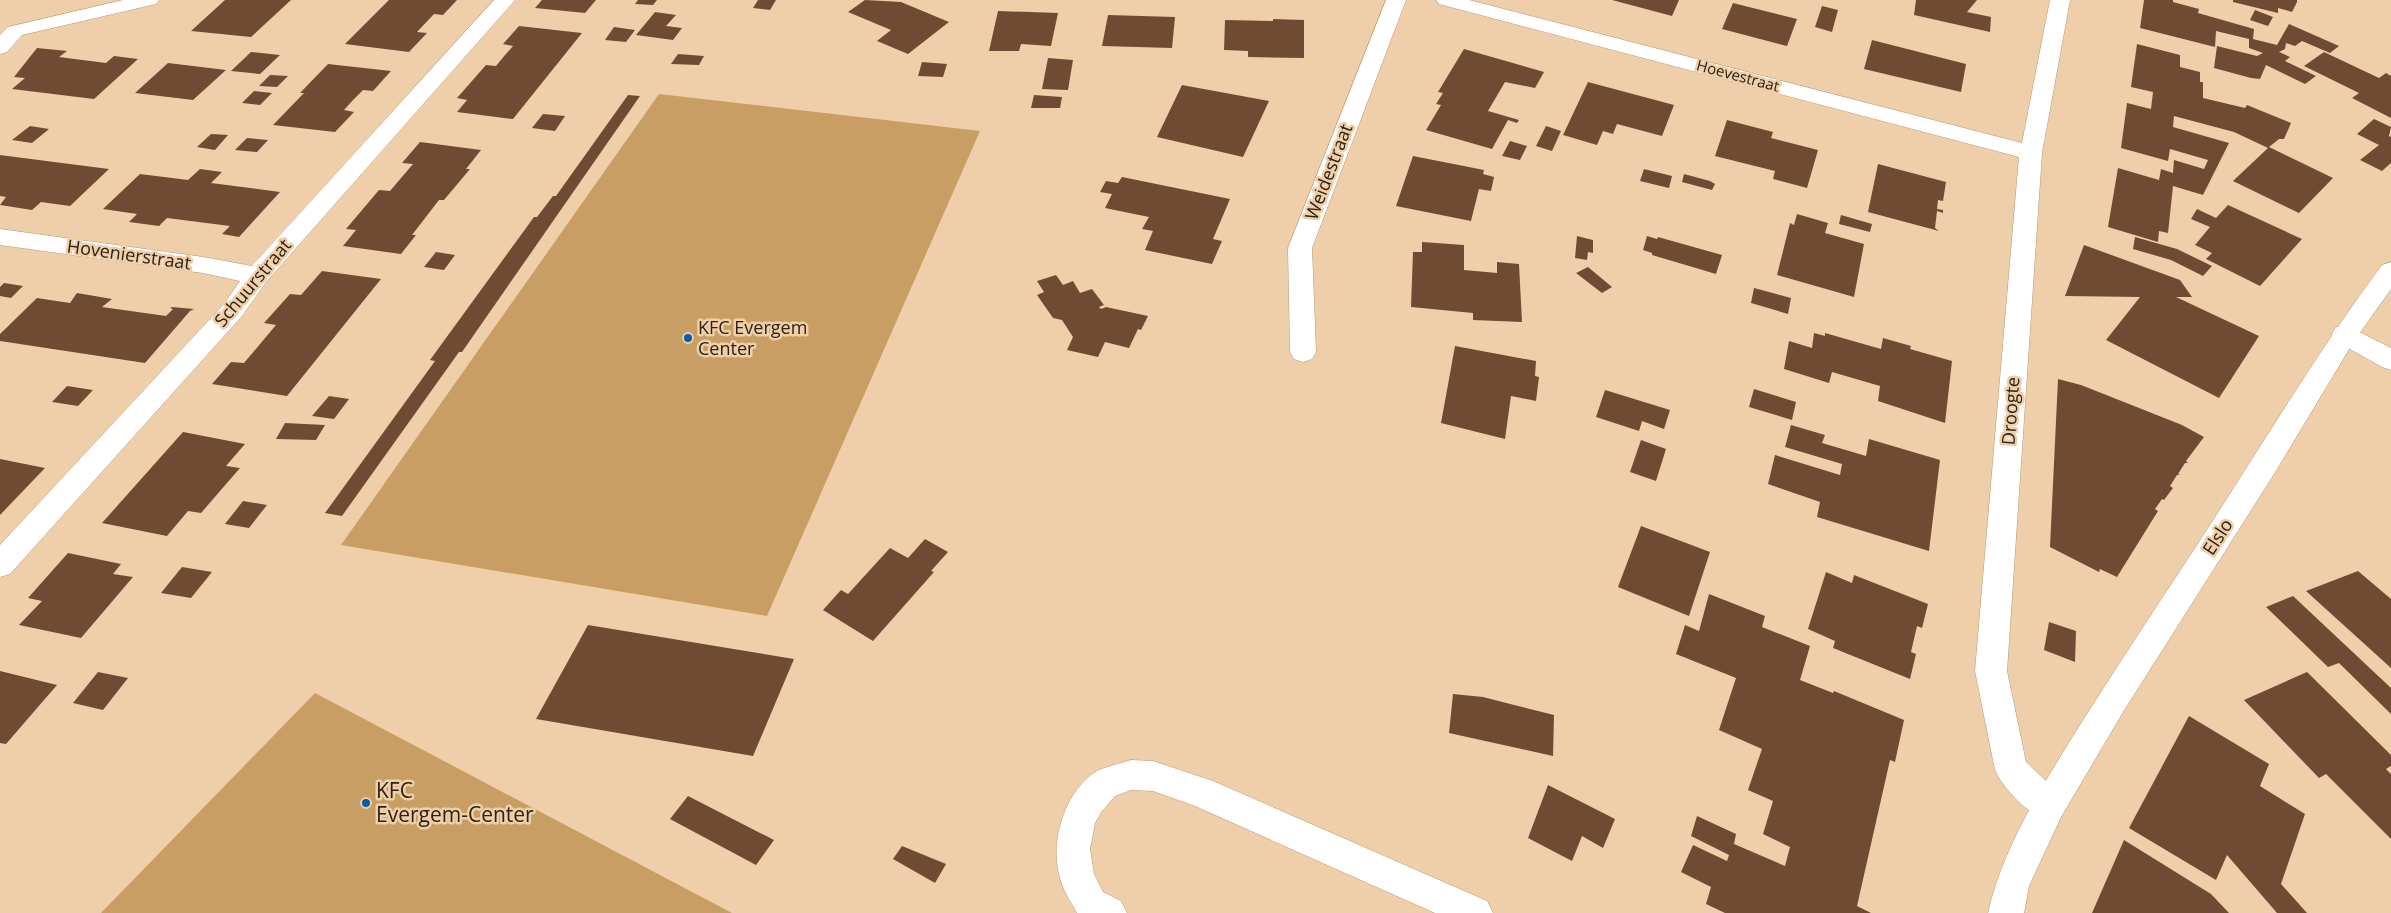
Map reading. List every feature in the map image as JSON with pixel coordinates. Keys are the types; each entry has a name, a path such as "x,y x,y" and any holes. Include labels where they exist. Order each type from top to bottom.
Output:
{"street":[{"path":"0,48 15,30 149,0"},
{"name":"Schuurstraat","path":"0,565 233,310 257,276 505,0"},
{"name":"Weidestraat","path":"1303,352 1300,248 1396,0"},
{"name":"Hoevestraat","path":"1446,0 2031,153"},
{"name":"Droogte","path":"2050,806 2011,770 1991,671 2031,153 2060,0"},
{"name":"Hovenierstraat","path":"0,237 203,265 257,276"},
{"name":"Elslo","path":"2006,913 2012,884 2050,806 2112,702 2264,466 2345,334 2391,271"},
{"path":"2345,334 2391,360"},
{"path":"1109,913 1091,904 1077,878 1073,849 1080,819 1090,800 1104,785 1132,775 1154,776 1201,792 1475,913"}],"shaded area":[{"name":"KFC Evergem Center","path":"659,94 980,131 767,616 341,545"},
{"name":"KFC Evergem-Center","path":"315,693 732,913 101,913"}],"building":[{"path":"225,0 291,0 251,37 191,31"},
{"path":"389,0 457,0 443,15 434,14 417,32 427,33 409,52 345,44"},
{"path":"542,0 596,0 585,13 535,8"},
{"path":"638,0 657,0 653,5 635,4"},
{"path":"758,0 776,0 770,10 753,8"},
{"path":"865,0 901,2 949,22 908,54 877,41 891,30 848,12"},
{"path":"1612,0 1679,0 1672,16"},
{"path":"1916,0 1977,0 1967,12 1991,17 1990,32 1914,15"},
{"path":"2144,0 2173,0 2173,2 2199,9 2198,13 2254,29 2253,39 2277,45 2289,24 2339,46 2330,53 2302,41 2295,46 2286,43 2285,49 2279,52 2290,57 2285,61 2316,76 2305,84 2266,65 2260,79 2251,78 2214,68 2217,46 2257,56 2263,53 2249,48 2249,39 2216,31 2215,47 2140,28"},
{"path":"2233,0 2297,0 2297,2 2292,12 2278,8 2278,13 2233,2"},
{"path":"1733,3 1797,19 1787,46 1722,29"},
{"path":"1822,6 1838,10 1832,32 1815,27"},
{"path":"2255,10 2273,17 2268,26 2250,20"},
{"path":"998,11 1058,13 1051,46 1021,44 1019,51 989,51"},
{"path":"655,12 676,15 666,26 682,28 673,40 636,35"},
{"path":"1108,15 1175,17 1172,48 1102,46"},
{"path":"1273,19 1304,20 1304,58 1248,57 1248,51 1224,50 1225,20 1273,21"},
{"path":"519,26 582,33 513,119 457,112 467,100 457,98 486,65 496,66 513,46 503,44"},
{"path":"614,27 635,30 626,42 605,40"},
{"path":"1872,40 1966,64 1961,92 1864,69"},
{"path":"2137,44 2180,55 2180,67 2200,72 2200,82 2203,82 2203,98 2245,108 2247,105 2291,123 2284,139 2279,139 2269,147 2333,178 2299,213 2233,181 2268,148 2234,132 2174,116 2173,127 2229,143 2203,195 2173,186 2168,233 2159,231 2158,242 2108,227 2118,168 2159,180 2161,169 2173,173 2174,160 2204,169 2208,160 2170,149 2168,161 2121,148 2127,103 2151,109 2153,92 2131,87"},
{"path":"37,48 67,51 59,57 106,63 114,56 138,59 94,99 12,89 25,78 14,77"},
{"path":"1464,49 1544,72 1535,88 1505,82 1488,111 1519,120 1517,123 1508,120 1492,149 1426,130 1441,105 1436,104 1443,93 1438,92"},
{"path":"251,52 280,55 260,74 231,71"},
{"path":"2324,52 2379,78 2386,73 2391,76 2391,118 2352,98 2359,93 2304,66"},
{"path":"678,54 704,56 699,65 671,64"},
{"path":"1048,58 1073,60 1068,90 1042,89"},
{"path":"922,62 947,64 943,77 918,76"},
{"path":"168,63 226,70 193,100 135,93"},
{"path":"328,64 391,71 373,91 363,90 353,100 344,110 354,112 335,132 273,125 304,93 300,93"},
{"path":"270,75 288,76 277,87 259,86"},
{"path":"1588,82 1674,105 1662,136 1617,124 1613,134 1603,131 1597,145 1563,135"},
{"path":"1182,85 1269,101 1243,157 1157,137"},
{"path":"254,91 272,93 260,105 242,103"},
{"path":"628,95 640,96 462,352 459,352 342,516 325,513 435,361 430,360 534,217 537,217 553,196 556,196"},
{"path":"1034,95 1062,97 1060,108 1031,108"},
{"path":"543,114 565,116 555,131 532,128"},
{"path":"2374,119 2391,127 2389,136 2391,137 2391,163 2382,171 2360,160 2379,145 2357,134"},
{"path":"1727,120 1773,132 1771,138 1818,150 1807,188 1773,179 1775,171 1715,156"},
{"path":"30,126 49,129 32,143 12,140"},
{"path":"1546,126 1561,131 1552,151 1536,146"},
{"path":"211,134 228,135 215,150 197,147"},
{"path":"247,138 268,140 257,152 235,150"},
{"path":"1510,141 1527,146 1520,160 1502,156"},
{"path":"420,142 481,150 466,169 470,169 444,200 439,200 412,235 416,235 401,254 343,246 356,230 346,229 379,190 390,191 413,164 402,163"},
{"path":"0,155 109,169 70,206 41,202 32,210 0,205 6,197 0,196"},
{"path":"1413,156 1484,170 1483,174 1494,177 1491,191 1479,189 1471,221 1396,206"},
{"path":"1878,164 1946,182 1943,201 1938,200 1937,209 1943,210 1943,213 1937,211 1935,228 1939,231 1868,212"},
{"path":"200,169 222,172 211,183 280,192 239,237 222,234 230,226 167,218 159,226 129,222 137,214 103,209 140,174 188,180"},
{"path":"1644,169 1672,176 1669,188 1640,181"},
{"path":"1684,174 1715,184 1712,190 1682,182"},
{"path":"1122,177 1230,199 1213,239 1222,241 1212,264 1145,250 1153,231 1142,229 1149,217 1105,208 1112,194 1100,192 1106,181 1118,183"},
{"path":"2228,205 2302,239 2260,286 2206,259 2212,253 2195,245 2210,227 2191,219 2197,209 2216,218"},
{"path":"1797,214 1828,223 1825,233 1864,244 1854,297 1777,275 1790,223 1794,225"},
{"path":"1841,215 1872,224 1870,232 1839,224"},
{"path":"1577,236 1593,240 1593,253 1588,252 1587,260 1575,258"},
{"path":"1647,236 1657,239 1658,237 1722,255 1716,274 1652,255 1652,253 1643,250"},
{"path":"2135,237 2177,249 2212,266 2203,276 2171,260 2133,249"},
{"path":"1422,242 1464,245 1464,270 1497,273 1497,262 1519,264 1522,322 1473,320 1473,313 1411,307 1413,252 1422,252"},
{"path":"2084,245 2180,280 2192,297 2176,297 2259,336 2219,398 2106,340 2140,297 2065,296"},
{"path":"436,252 455,255 444,270 424,267"},
{"path":"1588,267 1612,287 1602,293 1576,273"},
{"path":"322,271 381,279 287,396 212,384 231,362 244,363 276,325 264,323 290,294 301,295"},
{"path":"1056,275 1063,285 1073,281 1080,293 1092,289 1104,305 1099,307 1101,309 1106,307 1148,316 1141,330 1138,329 1129,348 1105,342 1098,357 1067,350 1073,337 1062,320 1053,318 1037,295 1044,292 1037,281"},
{"path":"4,283 23,286 11,298 0,296 0,287"},
{"path":"1754,288 1791,298 1788,314 1751,303"},
{"path":"77,293 112,299 102,307 166,316 173,309 170,308 172,307 194,309 190,311 145,363 0,341 0,334 37,298 70,303"},
{"path":"1814,333 1825,336 1825,333 1881,349 1883,338 1911,346 1910,349 1952,361 1945,423 1878,401 1880,386 1832,372 1829,383 1784,369 1789,341 1812,348"},
{"path":"1455,346 1536,361 1535,376 1539,377 1536,401 1511,396 1505,439 1441,423"},
{"path":"2058,379 2081,385 2182,425 2204,437 2186,461 2188,463 2185,463 2178,474 2180,475 2177,475 2170,486 2173,488 2155,509 2158,511 2117,577 2100,569 2099,572 2050,547"},
{"path":"67,386 93,390 78,406 52,402"},
{"path":"1754,389 1796,402 1792,420 1749,407"},
{"path":"1605,390 1670,410 1664,429 1642,421 1639,431 1596,417"},
{"path":"329,396 349,399 334,419 312,416"},
{"path":"285,423 325,425 316,440 276,439"},
{"path":"1791,425 1825,435 1822,443 1866,456 1869,439 1940,460 1929,551 1817,517 1820,502 1768,484 1775,455 1840,475 1842,464 1785,447"},
{"path":"183,432 245,444 226,466 240,468 201,513 188,511 167,536 102,523"},
{"path":"1641,440 1666,449 1656,481 1630,472"},
{"path":"0,459 45,468 0,515"},
{"path":"243,501 267,505 249,528 225,524"},
{"path":"1641,526 1710,552 1689,616 1618,587"},
{"path":"925,539 948,552 931,571 934,572 873,641 823,610 841,590 848,594 890,548 908,558"},
{"path":"68,553 121,564 113,574 133,577 81,638 19,625 42,601 28,598"},
{"path":"182,567 212,572 191,598 161,593"},
{"path":"2358,571 2391,599 2391,668 2306,591"},
{"path":"1826,572 1852,583 1854,575 1928,604 1922,628 1917,626 1911,652 1916,654 1910,679 1833,648 1835,641 1808,629"},
{"path":"1709,594 1765,616 1762,627 1810,646 1800,680 1833,693 1834,691 1904,720 1895,762 1890,760 1857,906 1871,913 1725,913 1706,904 1711,887 1681,872 1693,845 1727,861 1729,855 1691,836 1697,816 1736,834 1734,844 1785,866 1790,847 1763,834 1773,801 1748,790 1762,749 1719,730 1736,678 1676,654 1685,625 1699,631"},
{"path":"2293,596 2391,688 2391,714 2339,663 2328,667 2266,607"},
{"path":"2049,622 2076,631 2075,662 2044,650"},
{"path":"588,625 794,659 753,756 536,719"},
{"path":"0,671 57,685 6,744 0,743"},
{"path":"98,672 128,678 103,710 73,703"},
{"path":"2307,672 2391,755 2391,766 2386,769 2391,774 2391,839 2326,774 2319,778 2244,700"},
{"path":"1453,694 1483,697 1554,715 1553,756 1449,733"},
{"path":"2189,716 2269,764 2260,786 2305,814 2281,884 2307,913 2277,913 2227,855 2216,880 2129,828"},
{"path":"1548,785 1615,819 1603,848 1582,836 1572,861 1528,838"},
{"path":"688,796 774,840 756,865 670,819"},
{"path":"2124,840 2211,894 2229,913 2092,913"},
{"path":"902,846 946,864 935,883 893,859"}],"place":[{"name":"KFC Evergem Center","path":"688,338"},
{"name":"KFC Evergem-Center","path":"366,803"}]}
